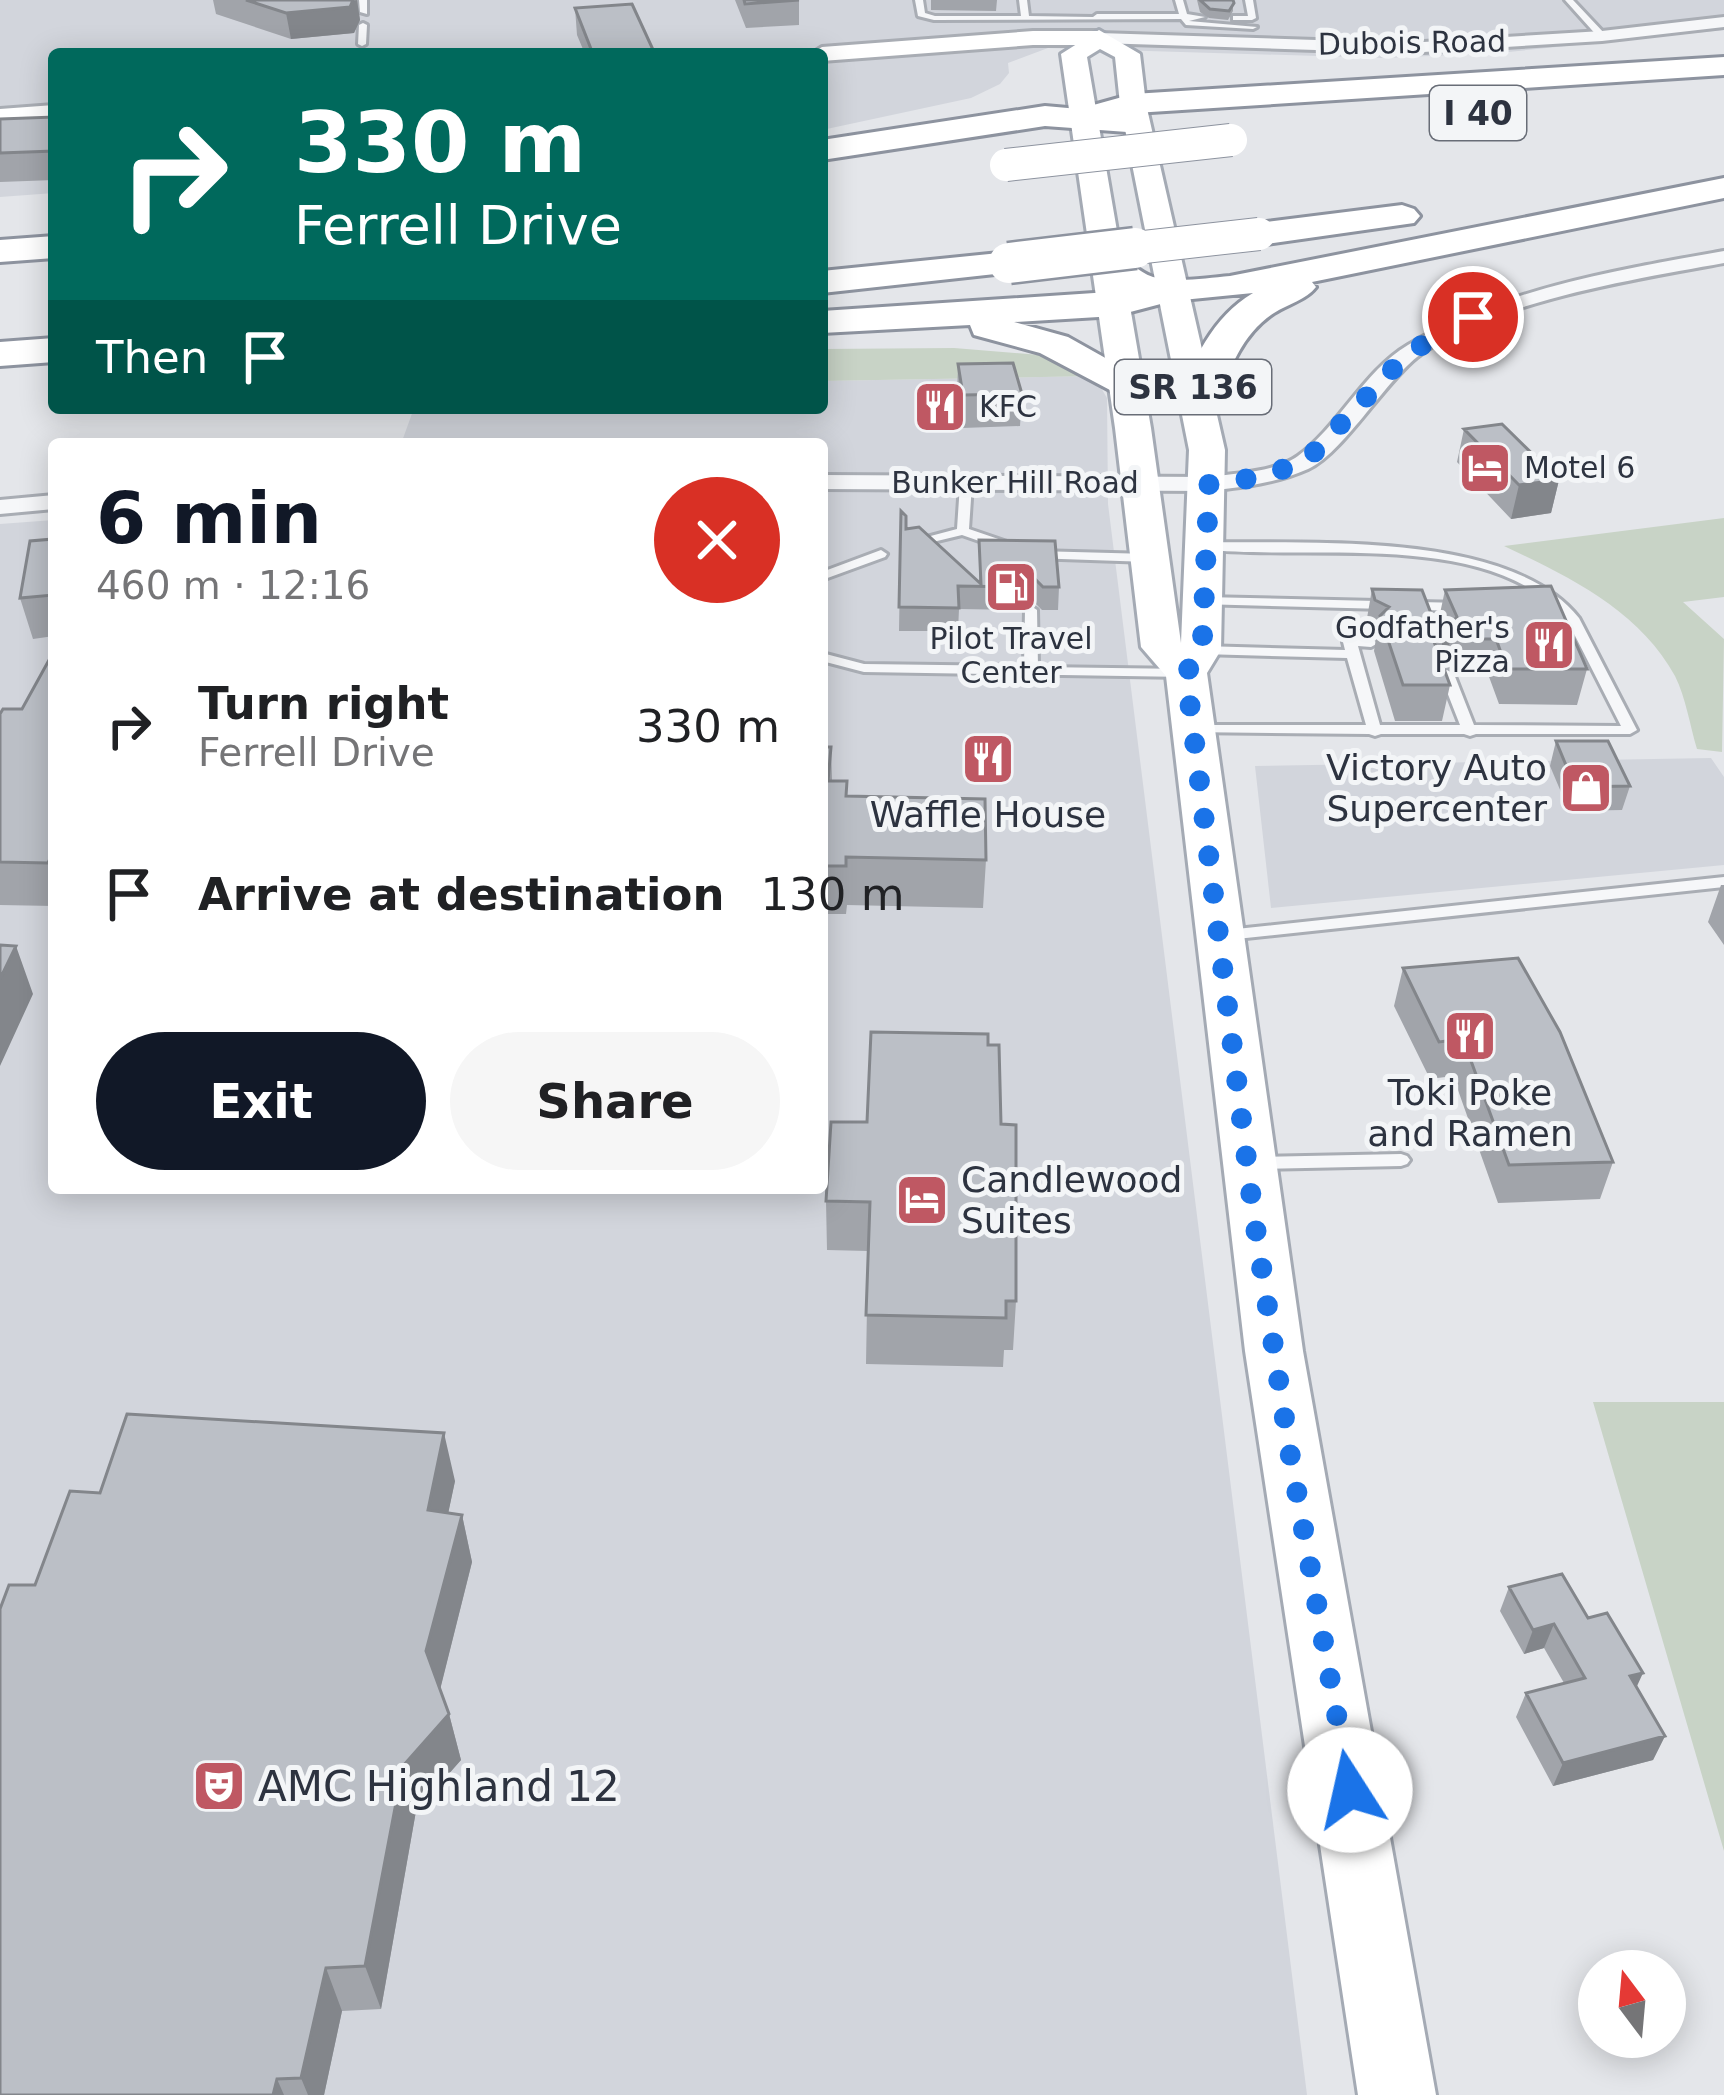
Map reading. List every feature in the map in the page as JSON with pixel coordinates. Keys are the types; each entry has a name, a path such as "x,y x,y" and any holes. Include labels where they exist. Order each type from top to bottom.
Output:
{"highway":[{"path":"828,149 1045,116 1112,118 1724,66"},
{"path":"986,126 1046,102 1079,76"},
{"name":"I 40","path":"1439,117 1724,80"},
{"path":"994,166 1243,139"},
{"path":"828,281 1259,234 1724,172"},
{"path":"828,321 1114,305 1172,290 1254,283 1724,188"},
{"path":"3,251 48,247"},
{"path":"1197,403 1221,340 1244,316 1280,293 1410,252"},
{"path":"1108,261 1140,285 1172,290"},
{"path":"828,321 952,321 1017,332 1054,345 1126,387"},
{"path":"0,357 48,354"}],"main road":[{"path":"1079,76 1074,54 1097,18"},
{"name":"SR 136","path":"1097,18 1126,54 1209,484 1204,602 1194,684 1246,1163 1397,2095"},
{"name":"SR 136","path":"1079,76 1161,647 1194,684"}],"street":[{"name":"Dubois Road","path":"1097,18 1252,19 1407,48 1602,36 1724,22"},
{"path":"828,54 1033,38 1097,18"},
{"path":"0,116 48,112"},
{"name":"Bunker Hill Road","path":"828,482 1209,484 1253,478 1304,463 1408,353 1473,317 1640,272 1724,257"},
{"path":"0,506 48,502"}],"lane":[{"path":"363,0 364,12"},
{"path":"919,0 921,14 934,18 1097,18 1180,8 1200,12"},
{"path":"1023,0 1025,19"},
{"path":"1569,0 1602,36"},
{"path":"1180,8 1192,25 1252,19"},
{"path":"1234,13 1252,19"},
{"path":"362,44 364,25"},
{"path":"963,531 966,484"},
{"path":"912,544 963,531 1028,559 1150,558"},
{"path":"828,659 864,668 1031,670 1194,684 1376,732 1630,730 1565,608 1511,573 1457,557 1206,546"},
{"path":"828,574 881,554"},
{"path":"1204,602 1482,608"},
{"path":"1420,607 1427,625"},
{"path":"1544,608 1565,608"},
{"path":"1031,610 1031,670"},
{"path":"1371,643 1350,642 1376,732"},
{"path":"1194,684 1354,658 1377,662"},
{"path":"1431,687 1449,681 1470,733"},
{"path":"1362,686 1385,686"},
{"path":"1437,707 1460,707"},
{"path":"1368,708 1391,708"},
{"path":"1220,935 1724,882"},
{"path":"1246,1163 1401,1160"}],"shaded area":[{"path":"0,0 1724,0 1724,30 1498,53 1384,58 1048,48 1008,63 1009,73 1000,84 971,98 828,129 828,48 48,48 48,193 0,197"},
{"path":"954,348 1052,356 1094,376 828,381 828,349"},
{"path":"1094,376 1107,398 1108,504 1307,2095 0,2095 0,524 48,520 48,1194 828,1194 828,438 403,438 412,414 828,414 828,381"},
{"path":"1724,518 1724,597 1683,602 1724,639 1722,752 1697,749 1675,676 1642,632 1577,583 1504,546"},
{"path":"1711,758 1724,777 1724,865 1271,908 1255,766"},
{"path":"1593,1402 1724,1402 1724,1851"}],"building":[{"path":"246,0 353,0 350,7 286,13"},
{"path":"744,0 799,0 745,4"},
{"path":"1200,0 1234,3 1229,11 1210,9"},
{"path":"632,4 652,48 591,48 575,8"},
{"path":"48,117 48,151 0,153 0,119"},
{"path":"1013,363 1022,394 963,395 958,364"},
{"path":"1502,424 1559,480 1519,485 1464,429"},
{"path":"901,511 906,529 919,527 981,584 979,540 1055,541 1059,587 1043,587 1035,579 1022,587 958,586 959,608 899,607"},
{"path":"48,540 48,596 20,598 30,541"},
{"path":"1551,586 1587,669 1507,669 1496,639 1467,639 1452,631 1443,639 1433,639 1450,685 1403,685 1380,616 1389,607 1375,600 1372,589 1422,590 1434,621 1448,627 1457,617 1445,590"},
{"path":"48,662 48,863 0,862 0,714 3,709 22,709"},
{"path":"1556,741 1608,741 1630,786 1575,787"},
{"path":"828,781 847,781 846,796 985,799 986,860 846,857 846,866 828,866"},
{"path":"0,945 16,946 0,979"},
{"path":"1518,958 1560,1032 1613,1162 1509,1165 1463,1039 1439,1042 1403,968"},
{"name":"Candlewood Suites","path":"871,1032 988,1034 988,1045 999,1045 1001,1124 1016,1125 1016,1301 1006,1301 1006,1318 866,1315 870,1202 826,1201 831,1122 867,1122"},
{"name":"AMC Highland 12","path":"127,1414 444,1433 428,1510 462,1515 426,1651 449,1714 403,1766 365,1966 326,1968 301,2078 277,2079 273,2095 0,2095 0,1609 9,1585 35,1585 70,1491 100,1493"},
{"path":"1562,1574 1588,1618 1607,1613 1643,1673 1630,1676 1665,1736 1563,1763 1526,1693 1585,1678 1554,1624 1533,1630 1509,1587"}],"place":[{"name":"KFC","path":"940,407"},
{"name":"Motel 6","path":"1485,468"},
{"name":"Pilot Travel Center","path":"1011,587"},
{"name":"Godfather's Pizza","path":"1549,645"},
{"name":"Waffle House","path":"988,759"},
{"name":"Victory Auto Supercenter","path":"1586,788"},
{"name":"Toki Poke and Ramen","path":"1470,1036"},
{"name":"Candlewood Suites","path":"922,1200"},
{"name":"AMC Highland 12","path":"219,1786"}],"route":[{"path":"1350,1790 1289,1448 1253,1211 1186,673 1202,650 1209,484 1253,478 1304,463 1408,353 1473,317"}]}
